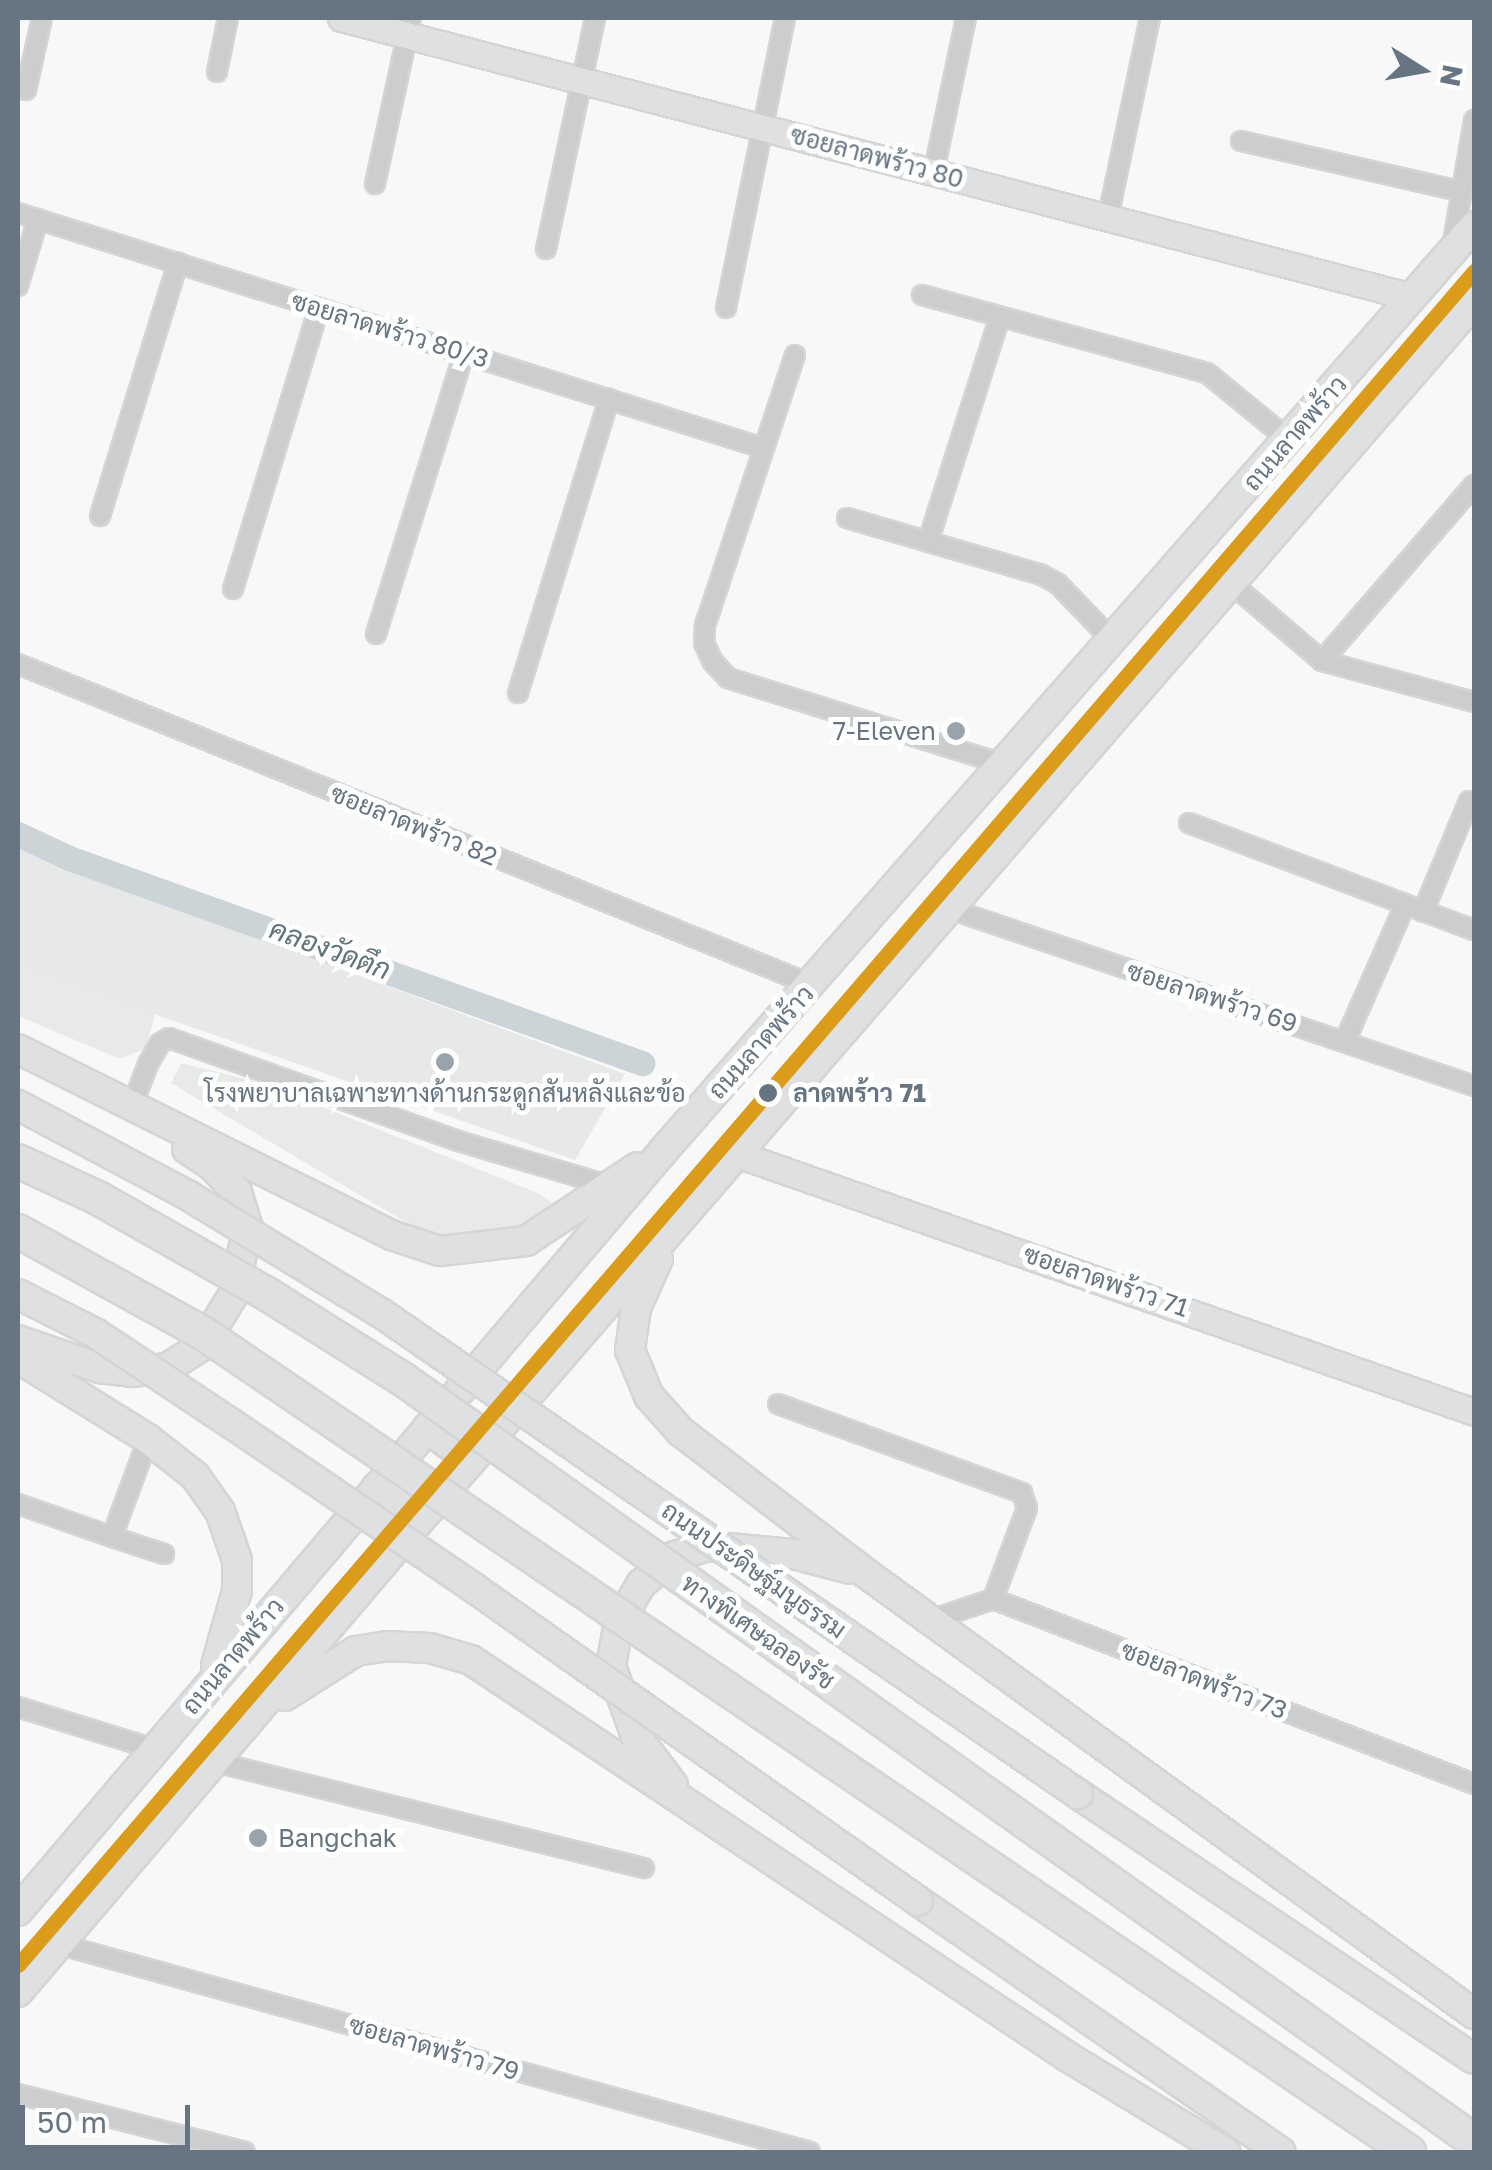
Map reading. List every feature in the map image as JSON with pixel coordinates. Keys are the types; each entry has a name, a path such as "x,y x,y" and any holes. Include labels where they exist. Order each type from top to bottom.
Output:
{"highway":[{"name":"ทางพิเศษฉลองรัช","path":"18,1161 115,1208 404,1380 1474,2141"},
{"path":"18,1231 203,1333 1409,2152"}],"main road":[{"name":"ถนนลาดพร้าว","path":"18,1911 664,1150 1474,226"},
{"name":"ถนนลาดพร้าว","path":"18,1992 470,1461 1474,302"},
{"path":"18,1049 391,1235 440,1251 526,1240 664,1150"},
{"path":"18,1340 99,1368 134,1372 167,1368 202,1346 233,1295 248,1228 236,1192 213,1166 84,1084"},
{"name":"ถนนประดิษฐ์มนูธรรม","path":"18,1106 189,1196 380,1313 1078,1794 1474,2059"},
{"path":"696,1201 663,1248 636,1308 630,1350 649,1396 681,1432 864,1572 1474,2014"},
{"path":"18,1294 95,1334 248,1434 1281,2152"},
{"path":"18,1358 148,1439 208,1492 228,1528 237,1560 233,1616 208,1685"},
{"path":"427,1428 470,1461"},
{"path":"377,1488 418,1522"},
{"path":"685,1802 636,1736 611,1666 619,1622 641,1584 676,1556 707,1546 793,1554 864,1572"},
{"path":"240,1731 310,1676 356,1651 386,1646 430,1648 471,1660 1068,2058 1225,2152"}],"street":[{"path":"26,90 42,18"},
{"path":"217,72 228,18"},
{"name":"ซอยลาดพร้าว 80","path":"341,18 409,26 582,80 1412,297"},
{"path":"546,250 595,18"},
{"path":"726,308 785,18"},
{"path":"934,172 966,18"},
{"path":"1108,217 1150,18"},
{"path":"375,184 409,26"},
{"path":"1451,254 1474,120"},
{"path":"1241,140 1460,191"},
{"name":"ซอยลาดพร้าว 80/3","path":"18,213 762,448"},
{"path":"18,286 38,219"},
{"path":"100,516 178,263"},
{"path":"922,296 1206,373 1288,440"},
{"path":"233,589 319,308"},
{"path":"928,542 1000,316"},
{"path":"376,634 464,353"},
{"path":"795,355 705,626 704,643 713,662 728,678 1005,765"},
{"path":"518,693 608,399"},
{"path":"1322,662 1474,485"},
{"path":"847,518 1042,575 1058,584 1113,641"},
{"path":"1232,584 1322,662 1474,702"},
{"name":"ซอยลาดพร้าว 82","path":"18,664 812,985"},
{"path":"1423,912 1469,801"},
{"path":"1189,823 1474,930"},
{"path":"1345,1041 1404,905"},
{"name":"ซอยลาดพร้าว 69","path":"950,909 1474,1086"},
{"path":"132,1106 148,1064 160,1043 170,1038 458,1140 610,1186"},
{"name":"ซอยลาดพร้าว 71","path":"737,1154 1474,1412"},
{"path":"778,1404 1022,1494 1028,1508 993,1599 934,1620"},
{"path":"112,1537 148,1439"},
{"path":"18,1504 164,1554"},
{"name":"ซอยลาดพร้าว 73","path":"993,1599 1474,1784"},
{"path":"18,1706 154,1748"},
{"path":"214,1762 644,1868"},
{"name":"ซอยลาดพร้าว 79","path":"58,1944 810,2152"},
{"path":"18,2094 245,2152"}],"shaded area":[{"path":"18,844 189,913 625,1074 575,1160 18,967"},
{"path":"18,967 155,1014 146,1048 120,1059 18,1016"},
{"path":"181,1063 265,1084 538,1193 553,1203 551,1212 504,1234 452,1238 412,1226 171,1083"}],"waterway":[{"name":"คลองวัดตึก","path":"18,834 69,858 642,1063"}],"transit line":[{"path":"18,1965 1474,271"}],"place":[{"name":"7-Eleven","path":"956,731"},
{"name":"โรงพยาบาลเฉพาะทางด้านกระดูกสันหลังและข้อ","path":"445,1062"},
{"name":"ลาดพร้าว 71","path":"768,1093"},
{"name":"Bangchak","path":"258,1838"}]}
